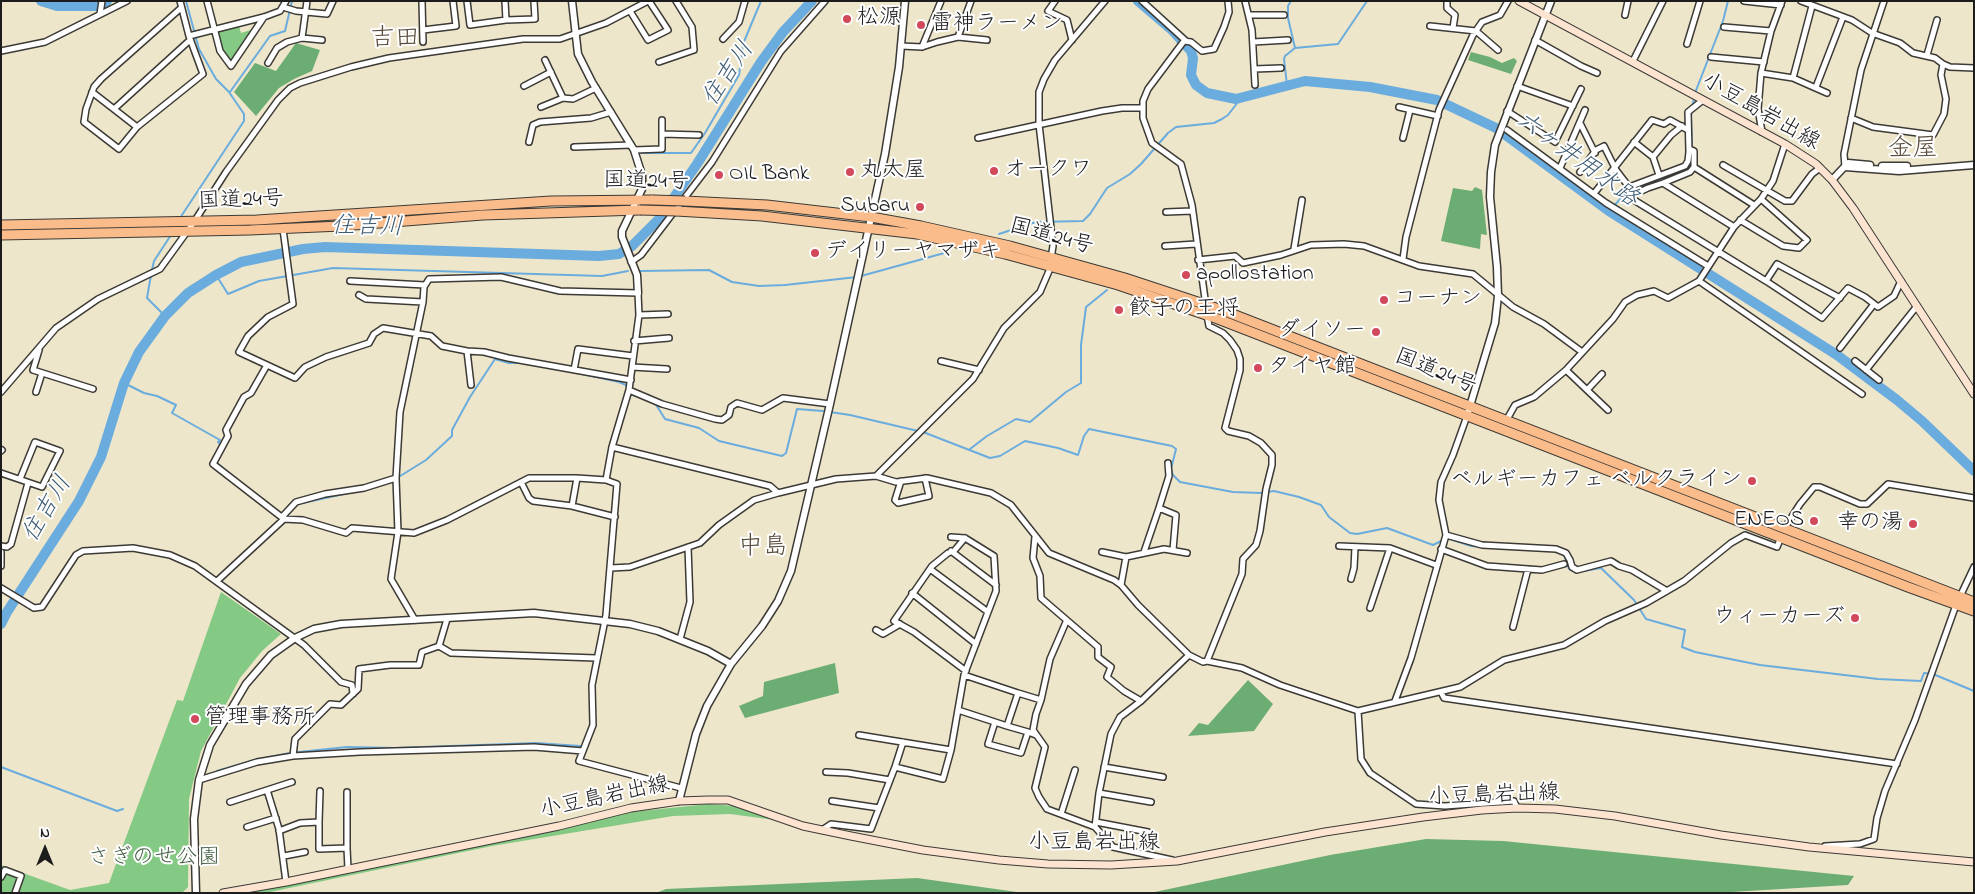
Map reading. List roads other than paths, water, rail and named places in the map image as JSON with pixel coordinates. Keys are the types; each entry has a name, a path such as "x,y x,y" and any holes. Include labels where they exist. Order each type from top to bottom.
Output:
{"highway":[{"name":"国道24号","path":"1,225 194,222 348,216 550,202 636,200 767,206 871,217 938,229 1050,261 1118,284 1468,411 1506,421 1783,533"},
{"name":"国道24号","path":"1,235 182,233 283,229 483,214 636,210 762,216 917,234 1125,278 1205,304 1468,411 1958,601 1974,611"},
{"name":"国道24号","path":"1958,601 1974,602"}],"main road":[{"name":"小豆島岩出線","path":"1520,1 1786,144 1820,168 1832,180 1853,208 1974,394"},
{"name":"小豆島岩出線","path":"223,893 286,882 559,826 631,808 679,801 728,800 803,826 822,830 924,850 1048,864 1111,865 1177,861 1325,832 1423,817 1516,808 1555,809 1615,816 1721,835 1809,847 1974,862"}],"street":[{"path":"1,51 45,42 101,7 127,1"},
{"path":"180,1 203,74 138,127 119,148 84,122 92,92 101,79 181,8"},
{"path":"206,1 220,51 231,66 264,17"},
{"path":"286,1 287,8"},
{"path":"302,38 307,1"},
{"path":"114,109 192,36 264,17 287,8 327,14 333,1"},
{"path":"422,1 423,42"},
{"path":"422,30 456,26 453,1"},
{"path":"467,1 470,25 506,20 535,19 534,1"},
{"path":"504,1 506,20"},
{"path":"572,1 578,54 596,88 633,148 642,175 642,189 636,200 636,210 622,231 623,240 637,276 639,315 634,341 631,380 612,447 606,480"},
{"path":"1,392 56,328 98,299 160,269 182,233 194,222 226,172 278,100 290,88 351,67 389,58 523,39 560,39 606,23 649,1 668,30 648,40 630,11"},
{"path":"660,62 694,50 692,27 676,1"},
{"path":"723,39 739,22 745,1"},
{"path":"630,259 641,255 712,162 781,51 825,1"},
{"path":"679,801 696,734 707,706 732,664 762,626 778,601 790,571 830,404 885,154 901,46 905,1"},
{"path":"922,47 940,1"},
{"path":"958,37 971,1"},
{"path":"1055,1 1048,12 1067,20 1072,40"},
{"path":"876,476 973,379 1004,328 1040,292 1049,271 1053,246 1039,124 1039,92 1041,85 1056,60 1105,1"},
{"path":"1142,1 1187,41 1202,51 1214,49 1224,27 1228,12 1228,1"},
{"path":"1245,1 1253,42 1255,85"},
{"path":"1447,1 1447,8 1455,15 1453,28"},
{"path":"1403,259 1406,237 1438,113 1476,30 1482,22 1500,16 1508,1"},
{"path":"1395,701 1410,658 1446,536 1439,500 1441,482 1454,455 1495,323 1498,296 1498,267 1490,197 1495,145 1551,1"},
{"path":"1625,15 1628,1"},
{"path":"1633,61 1663,1"},
{"path":"1687,44 1700,1"},
{"path":"1744,1 1781,3 1771,32 1762,73 1758,109 1762,132"},
{"path":"1800,1 1852,20 1872,33 1900,43 1913,53 1927,55 1944,64 1958,68 1974,68"},
{"path":"1845,167 1844,154 1861,70 1882,2"},
{"path":"1793,78 1812,6"},
{"path":"1249,15 1284,15"},
{"path":"1816,87 1842,17"},
{"path":"1927,55 1937,20"},
{"path":"1430,26 1476,30 1498,50"},
{"path":"1724,27 1771,32"},
{"path":"901,46 922,47 958,37 988,40"},
{"path":"268,63 277,48 287,42 302,38 322,40"},
{"path":"1253,42 1288,40"},
{"path":"1535,40 1597,73"},
{"path":"1187,41 1182,43 1148,89 1143,100 1143,118 1152,143 1181,164 1192,211 1209,326 1223,333 1230,340 1237,350 1240,359 1240,370 1225,428 1228,431 1249,436 1261,443 1272,455 1272,465 1256,545 1243,559 1242,574 1207,661"},
{"path":"1711,57 1764,62"},
{"path":"545,60 563,98"},
{"path":"1851,118 1873,127 1933,135 1944,114 1946,98 1941,75 1944,64"},
{"path":"1254,69 1281,68"},
{"path":"524,86 551,72"},
{"path":"1762,73 1793,78 1827,93"},
{"path":"1517,86 1573,106"},
{"path":"541,107 563,98 573,99 596,88"},
{"path":"1507,111 1555,142 1581,89"},
{"path":"92,92 138,127"},
{"path":"1580,172 1595,152 1604,146 1614,166 1629,187 1685,166 1688,161 1689,149 1688,112 1702,100"},
{"path":"1399,107 1438,113"},
{"path":"978,138 1122,108 1143,108"},
{"path":"1403,138 1410,110"},
{"path":"1560,168 1586,110"},
{"path":"529,142 533,125 540,122 591,118 611,112"},
{"path":"574,147 662,149 662,120"},
{"path":"1596,191 1652,120 1664,124 1670,120 1688,130"},
{"path":"1580,123 1595,152"},
{"path":"1653,157 1671,135 1682,126"},
{"path":"1507,130 1606,203 1708,267"},
{"path":"662,134 699,135"},
{"path":"1634,142 1653,157 1659,176"},
{"path":"1506,421 1515,405 1534,397 1566,370 1613,319 1625,302 1637,295 1654,291 1668,298 1700,280 1734,228 1761,199 1773,181 1786,144"},
{"path":"1689,149 1694,151 1694,166 1690,172 1629,197 1766,281 1822,318 1848,288 1878,307 1894,296 1901,281"},
{"path":"1832,180 1848,163 1931,167 1974,166"},
{"path":"1723,165 1785,202 1792,202 1812,174 1820,168"},
{"path":"1694,166 1754,205"},
{"path":"1663,183 1734,228"},
{"path":"1740,220 1783,246 1798,248 1807,240 1761,199"},
{"path":"1294,249 1302,200"},
{"path":"1166,212 1192,211"},
{"path":"283,229 293,304 268,317 248,336 239,352 295,378 305,367 369,343 374,334 384,328 430,336 442,346 484,352 631,380"},
{"path":"1165,246 1196,244"},
{"path":"1198,260 1235,256 1243,263 1280,255 1311,245 1344,244 1364,246 1433,270 1473,274 1513,307 1544,324 1582,352"},
{"path":"1766,281 1777,264 1840,298"},
{"path":"415,620 391,579 398,532 396,478 400,412 425,285 429,279 501,277 560,291 638,293"},
{"path":"1700,280 1862,394"},
{"path":"350,281 425,285"},
{"path":"359,294 366,299 423,302"},
{"path":"1840,348 1874,304"},
{"path":"1866,370 1917,306"},
{"path":"639,315 668,314"},
{"path":"634,341 669,338"},
{"path":"40,347 34,370 93,389"},
{"path":"574,370 578,349 633,356"},
{"path":"467,351 471,385"},
{"path":"942,361 979,370"},
{"path":"1855,361 1879,380"},
{"path":"267,365 251,393 244,397 226,430 228,436 213,464 283,518 303,520 346,533 352,528 414,533 529,478 577,478 606,480 617,484 605,621 592,685 593,724 579,761 681,788"},
{"path":"632,367 667,369"},
{"path":"1566,370 1608,410"},
{"path":"1,385 19,371"},
{"path":"36,392 42,373"},
{"path":"1587,390 1602,374"},
{"path":"629,390 662,404 722,420 729,414 736,403 762,410 783,398 830,404"},
{"path":"1,473 42,487 60,451 35,442 20,479"},
{"path":"612,447 762,483 770,486 778,493"},
{"path":"1144,552 1169,476 1168,463"},
{"path":"611,568 630,567 700,543 754,500 778,493 836,479 876,476 901,481 925,478 977,489 1000,498 1011,505 1034,537 1049,553 1114,580 1121,585 1138,605 1188,654 1203,662 1207,661 1242,668 1280,685 1358,711 1460,687 1504,660 1564,645 1605,621 1646,603 1684,581 1731,543 1746,535 1777,547 1800,504 1814,487 1820,487 1860,504 1868,504 1888,484 1974,498"},
{"path":"218,581 283,518 296,502 325,494 364,488 396,478"},
{"path":"572,506 577,478"},
{"path":"901,481 894,500 898,503 929,496 925,478"},
{"path":"521,482 530,500 572,506 615,517"},
{"path":"1,546 7,547 11,544 28,483"},
{"path":"1159,508 1176,515 1173,550"},
{"path":"1446,536 1482,545 1556,549 1566,553 1572,567 1577,570 1611,561 1618,566 1632,570 1667,591"},
{"path":"895,767 943,779 951,750 965,673 996,591 994,556 965,538 951,537"},
{"path":"1034,537 1033,558 1040,576 1041,598 1066,622 1098,647 1098,657 1111,667 1107,677 1141,702"},
{"path":"965,538 930,569 894,621 914,632 965,673 1041,700"},
{"path":"1339,546 1390,548 1436,565"},
{"path":"680,638 690,602 688,547"},
{"path":"1351,579 1354,568 1355,547"},
{"path":"1,588 34,608 42,607 76,554 83,551 133,548 170,555 195,566 218,581 295,638 342,682 352,685 353,694"},
{"path":"1102,552 1126,557 1164,548 1187,553"},
{"path":"1370,608 1390,548"},
{"path":"1442,549 1487,566 1542,570 1564,564"},
{"path":"1,552 1,566"},
{"path":"951,552 996,585"},
{"path":"1121,585 1126,557"},
{"path":"1809,847 1860,844 1874,838 1877,818 1885,791 1915,720 1958,601 1974,567"},
{"path":"930,569 988,612"},
{"path":"1513,627 1528,569"},
{"path":"912,593 976,644"},
{"path":"196,893 194,820 199,780 210,745 246,684 271,655 295,638 314,629 341,624 534,614 630,624 658,631 680,638 732,664"},
{"path":"439,646 447,619"},
{"path":"1066,622 1050,659 1033,730 1045,747 1035,788 1038,797 1047,809 1061,814 1096,825 1148,832"},
{"path":"876,630 883,634 900,624"},
{"path":"293,756 295,739 330,704 341,705 358,689 359,669 390,665 419,666 422,652 439,646 451,653 596,658"},
{"path":"1177,861 1113,847 1096,825 1099,793 1111,734 1120,717 1141,702 1188,654"},
{"path":"1441,692 1444,698 1897,764"},
{"path":"1008,726 1018,693"},
{"path":"958,710 1036,735"},
{"path":"1358,711 1361,759 1370,773 1416,804 1445,806 1514,801 1516,808"},
{"path":"995,722 988,744 1021,753 1028,732"},
{"path":"859,735 951,750"},
{"path":"822,830 831,824 871,829 903,742"},
{"path":"199,780 258,762 293,756 534,747 584,751"},
{"path":"1104,767 1163,777"},
{"path":"1061,814 1075,770"},
{"path":"826,772 848,773 890,780"},
{"path":"230,802 292,782"},
{"path":"267,790 280,831 286,882"},
{"path":"320,791 319,848 347,848"},
{"path":"347,792 348,869"},
{"path":"1099,793 1151,802"},
{"path":"832,801 879,808"},
{"path":"247,827 276,818"},
{"path":"280,831 300,823 319,822"},
{"path":"284,856 306,852"},
{"path":"1,877 4,870 21,876 15,893"}],"waterway":[{"name":"六ヶ井用水路","path":"41,1 57,6 103,6 107,1"},
{"path":"180,218 244,121 244,114 229,92 216,79 199,49 186,1"},
{"path":"230,92 270,36 285,31 292,1"},
{"path":"639,151 642,153 691,153 739,75 743,44 761,1"},
{"name":"住吉川","path":"1,624 79,501 101,457 124,383 139,352 165,316 188,293 241,262 303,249 325,247 599,256 619,254 632,246 659,219 697,164 761,62 783,32 812,1"},
{"name":"六ヶ井用水路","path":"1138,1 1172,30 1191,51 1193,58 1191,75 1196,85 1207,93 1236,99 1305,81 1370,87 1437,100 1496,128 1609,211 1837,355 1922,421 1974,471"},
{"path":"1291,1 1288,6 1288,18 1295,48"},
{"path":"1287,85 1285,56 1295,48 1338,44 1367,1"},
{"path":"1695,93 1723,21 1728,1"},
{"path":"1692,150 1691,116 1694,98"},
{"path":"999,234 1036,222 1083,221 1090,214 1107,188 1130,174 1168,133 1176,127 1214,123 1228,115 1238,102 1236,99"},
{"path":"1609,211 1624,195 1631,191 1687,170 1692,160"},
{"path":"152,270 154,261 171,235"},
{"path":"861,276 948,252"},
{"path":"216,275 228,294 259,281 333,268 602,276 628,271"},
{"path":"640,271 709,270 732,282 759,286 857,277"},
{"path":"151,275 147,298 165,316"},
{"path":"970,449 987,436 1016,419 1030,422 1066,392 1081,383 1081,345 1086,307 1107,290"},
{"path":"397,478 426,460 452,436 452,430 470,397 495,359 509,363 522,363"},
{"path":"573,372 626,385"},
{"path":"124,383 176,405 172,413 220,440 218,442 221,445"},
{"path":"630,394 639,397"},
{"path":"655,403 665,419 699,428 719,441 782,456 786,453 797,409 823,411"},
{"path":"830,412 918,431"},
{"path":"923,432 990,458 1000,456 1025,441 1058,448 1078,455 1084,436 1089,429 1172,446 1176,449 1171,469 1173,475 1180,482 1233,492 1261,493 1274,491 1299,497 1321,505 1329,517 1350,533 1357,534 1387,528 1433,545 1447,538 1471,546 1507,549"},
{"path":"218,464 254,493"},
{"path":"294,508 298,504 353,492"},
{"path":"1564,555 1569,569 1576,572"},
{"path":"1583,571 1601,568 1634,600 1646,619 1685,630 1682,647 1695,652 1760,665 1878,679 1921,681 1924,673 1933,674 1974,691"},
{"path":"217,771 255,760 290,753 347,747 395,748 536,743 580,746"},
{"path":"1,767 117,811 123,809"}],"place":[{"name":"松源","path":"847,19"},
{"name":"雷神ラーメン","path":"921,25"},
{"name":"オークワ","path":"994,171"},
{"name":"丸太屋","path":"850,172"},
{"name":"OIL Bank","path":"719,175"},
{"name":"Subaru","path":"920,207"},
{"name":"デイリーヤマザキ","path":"815,253"},
{"name":"apollostation","path":"1186,275"},
{"name":"コーナン","path":"1384,300"},
{"name":"餃子の王将","path":"1119,310"},
{"name":"ダイソー","path":"1376,332"},
{"name":"タイヤ館","path":"1258,368"},
{"name":"ベルギーカフェ ベルクライン","path":"1752,481"},
{"name":"ENEOS","path":"1814,521"},
{"name":"幸の湯","path":"1913,524"},
{"name":"ウィーカーズ","path":"1855,618"},
{"name":"管理事務所","path":"195,719"}],"district":[{"name":"吉田","path":"395,41"},
{"name":"金屋","path":"1913,151"},
{"name":"中島","path":"763,549"}],"park label":[{"name":"さぎのせ公園","path":"154,859"}]}
